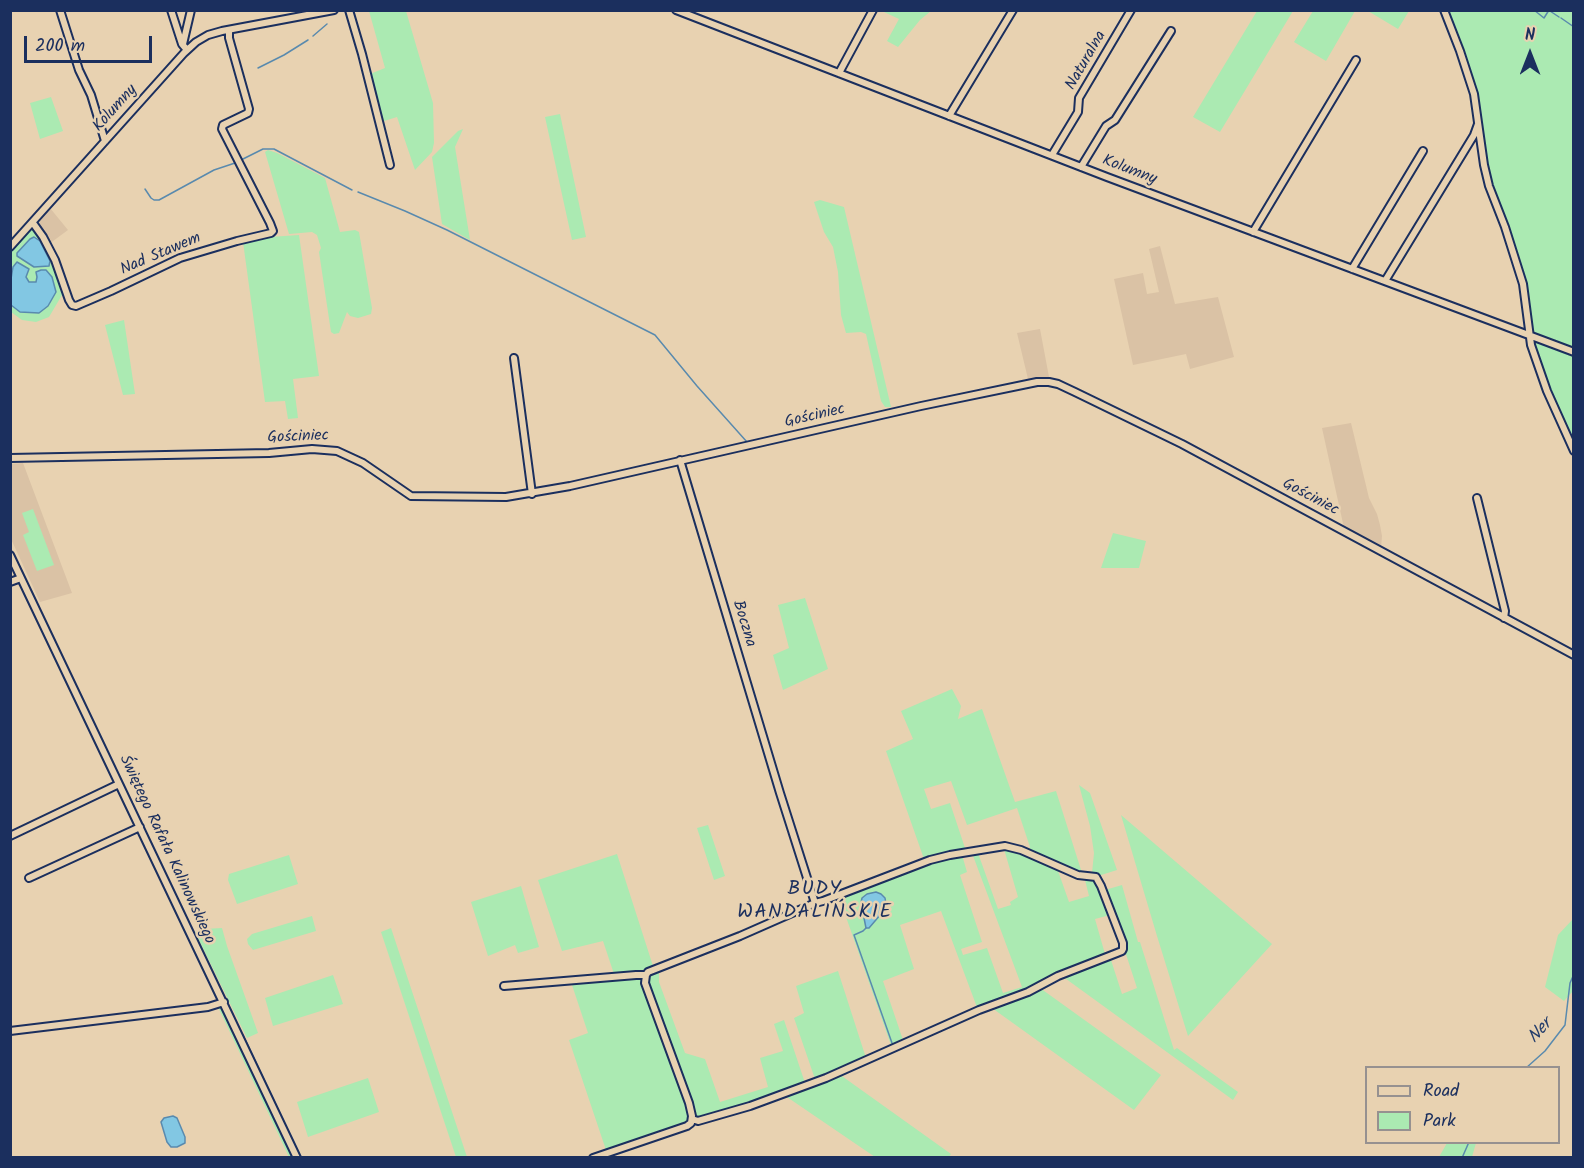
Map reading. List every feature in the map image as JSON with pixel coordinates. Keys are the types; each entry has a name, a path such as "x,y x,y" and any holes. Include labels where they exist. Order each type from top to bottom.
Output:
{"street":[{"path":"60,10 105,141"},
{"path":"171,10 185,47"},
{"path":"185,47 191,10"},
{"name":"Kolumny","path":"10,247 185,47 208,35 334,10"},
{"path":"349,10 390,165"},
{"name":"Kolumny","path":"676,10 1081,167 1574,352"},
{"path":"839,73 873,10"},
{"path":"949,116 1013,10"},
{"name":"Naturalna","path":"1052,155 1078,112 1079,99 1131,10"},
{"path":"1444,10 1473,90 1484,165 1523,284 1531,345 1544,382 1574,451"},
{"name":"Nad Stawem","path":"33,223 41,232 55,260 69,300 72,305 76,306 180,258 272,232 273,229 222,127 227,122 248,113 249,109 229,38 229,30"},
{"path":"1081,167 1106,126 1115,120 1171,31"},
{"path":"1253,232 1356,60"},
{"path":"1385,281 1474,135 1478,123"},
{"path":"1352,269 1423,151"},
{"path":"514,358 532,494"},
{"name":"Gościniec","path":"10,458 331,450 363,463 411,496 506,497 570,486 921,406 1027,384 1049,382 1058,384 1171,439 1574,655"},
{"name":"Boczna","path":"680,460 780,795 815,903"},
{"path":"1477,498 1505,610 1504,618"},
{"name":"Świętego Rafała Kalinowskiego","path":"10,555 297,1158"},
{"path":"10,582 21,578"},
{"path":"10,836 119,784"},
{"path":"28,878 140,826"},
{"path":"593,1158 692,1123 689,1103 645,983 648,972 740,936 815,903 930,860 950,855 1005,846 1021,849 1078,875 1096,877 1123,943 1123,949 1117,954 1058,976 1028,992 979,1010 826,1078 750,1106 698,1121 692,1119"},
{"path":"504,986 646,975"},
{"path":"10,1031 208,1007 224,1002"}],"shaded area":[{"path":"50,208 68,230 49,244 39,222"},
{"path":"1160,246 1175,304 1218,297 1234,357 1190,369 1186,354 1133,365 1114,279 1143,273 1147,294 1159,292 1149,249"},
{"path":"1040,329 1049,377 1028,379 1017,333"},
{"path":"1351,423 1369,498 1380,525 1381,548 1344,528 1322,428"},
{"path":"23,463 72,593 40,602 11,539 10,464"}],"green space":[{"path":"885,10 931,11 920,20 898,47 887,41 899,19 884,12"},
{"path":"369,11 406,11 433,103 434,143 432,152 415,170 397,117 381,122 370,74 385,68"},
{"path":"1257,11 1293,11 1220,132 1193,117"},
{"path":"1313,11 1355,11 1326,61 1294,42"},
{"path":"1368,11 1409,11 1398,29"},
{"path":"1445,11 1573,11 1573,446 1533,345 1525,291 1485,166 1476,100"},
{"path":"51,97 63,131 40,139 30,103"},
{"path":"560,114 586,237 572,240 545,117"},
{"path":"463,129 455,147 470,240 442,224 432,157 458,131"},
{"path":"268,150 325,178 340,232 355,230 359,232 372,308 371,314 358,318 350,316 347,312 339,333 331,332 319,252 321,248 317,235 312,232 289,234 265,152"},
{"path":"820,200 844,207 891,407 885,407 881,401 866,334 846,333 841,315 838,272 833,247 824,232 814,202"},
{"path":"33,228 37,229 55,264 64,295 49,317 36,322 22,320 11,312 11,251"},
{"path":"299,235 319,376 293,379 298,418 288,419 285,401 265,402 243,242 255,238"},
{"path":"124,320 135,394 123,395 105,325"},
{"path":"33,509 54,565 37,571 23,535 29,532 22,513"},
{"path":"1113,533 1146,541 1139,568 1101,568"},
{"path":"805,598 828,669 783,690 773,655 789,648 778,605"},
{"path":"952,689 961,706 958,719 982,709 1015,802 1056,791 1082,873 1029,851 1030,847 1017,808 967,825 951,781 924,789 931,809 950,803 966,851 924,859 886,751 913,739 901,711"},
{"path":"1079,785 1090,793 1117,870 1098,876 1092,873 1094,853 1090,826"},
{"path":"1121,815 1272,944 1188,1036 1157,936"},
{"path":"708,825 725,876 714,880 697,828"},
{"path":"1004,849 1016,851 1057,868 1069,902 1089,896 1085,880 1080,878 1095,880 1110,915 1095,919 1105,954 978,1010 941,911 900,925 914,969 883,981 904,1043 892,1048 839,897 935,861 962,855 967,872 960,875 982,942 961,949 963,955 987,948 1003,993 1022,987 972,853 978,853 998,909 1011,905 1010,902 1018,897"},
{"path":"617,854 653,966 645,971 614,974 603,941 562,951 538,880"},
{"path":"289,855 298,884 237,904 228,880 229,874"},
{"path":"1122,885 1138,942 1140,942 1174,1050 1177,1048 1238,1092 1233,1100 1062,976 1110,957 1122,994 1137,988 1105,890"},
{"path":"521,886 539,947 518,953 515,945 488,956 471,902"},
{"path":"312,916 316,931 253,950 248,944 247,939 252,934"},
{"path":"1573,919 1573,991 1564,1001 1545,987 1558,935"},
{"path":"222,928 258,1033 247,1038 195,932"},
{"path":"391,928 467,1157 456,1157 381,932"},
{"path":"659,969 659,982 685,1053 705,1059 720,1102 768,1087 760,1058 783,1051 774,1024 784,1020 805,1083 749,1104 701,1118 696,1117 647,981 650,973"},
{"path":"838,971 866,1058 815,1079 794,1018 804,1013 796,986"},
{"path":"333,975 343,1004 273,1026 265,998"},
{"path":"643,978 690,1113 690,1120 685,1125 606,1150 569,1040 588,1033 571,982"},
{"path":"1040,988 1161,1075 1134,1110 992,1008"},
{"path":"220,1006 295,1157 289,1157 218,1007"},
{"path":"839,1074 951,1154 948,1158 875,1157 784,1095"},
{"path":"368,1078 379,1112 308,1137 297,1102"},
{"path":"1446,1144 1476,1144 1472,1157 1439,1157"}],"water":[{"path":"34,237 40,241 50,261 49,266 34,267 17,256 17,253"},
{"path":"17,262 29,269 26,277 29,282 36,282 36,272 41,270 46,270 52,277 56,292 48,306 39,313 20,312 11,305 11,279 13,267"},
{"path":"876,892 885,898 886,904 881,914 869,928 866,928 862,898"},
{"path":"173,1116 177,1118 185,1137 185,1143 177,1147 171,1147 167,1142 161,1122 164,1118"}],"waterway":[{"name":"Ner","path":"1534,10 1544,18 1549,10"},
{"name":"Ner","path":"1550,11 1559,17"},
{"name":"Ner","path":"1561,18 1574,27"},
{"path":"313,36 327,24"},
{"path":"258,68 308,40"},
{"path":"241,160 263,149 274,149 352,190"},
{"path":"145,189 151,198 159,200 214,170 235,163"},
{"path":"358,192 447,230 655,335 747,442"},
{"path":"866,928 854,935 892,1043"},
{"name":"Ner","path":"1528,1066 1545,1051 1565,1025 1570,983 1574,974"},
{"path":"243,1035 301,1158"},
{"name":"Ner","path":"1462,1158 1468,1144"}],"district":[{"name":"BUDY WANDALIŃSKIE","path":"815,902"}]}
